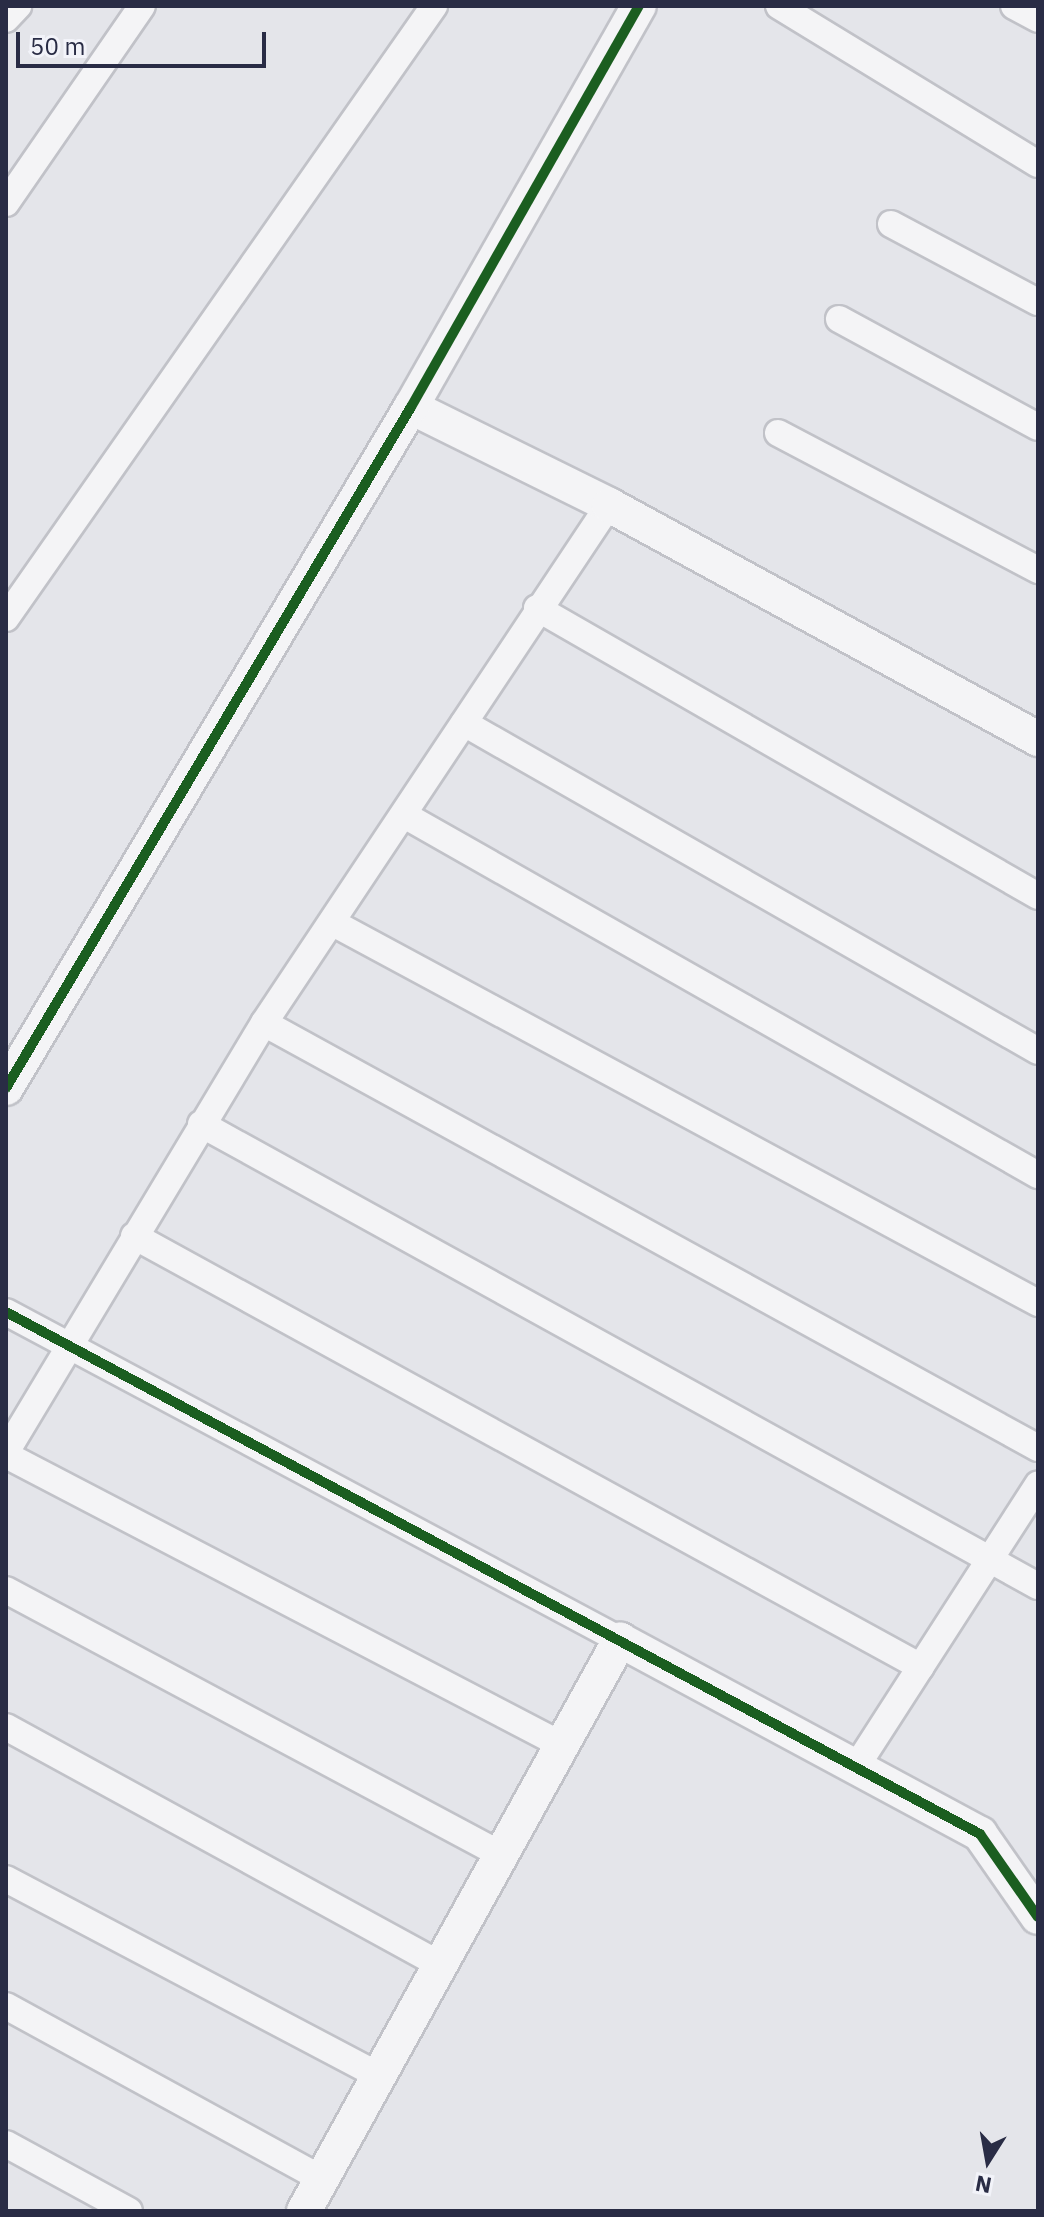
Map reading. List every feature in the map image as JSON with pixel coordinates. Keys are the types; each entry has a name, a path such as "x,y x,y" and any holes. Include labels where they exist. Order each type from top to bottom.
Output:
{"street":[{"path":"6,19 18,6"},
{"path":"6,203 142,6"},
{"path":"10,610 434,6"},
{"path":"6,1088 411,407 639,6"},
{"path":"779,6 1038,164"},
{"path":"1014,6 1038,19"},
{"path":"891,224 1038,302"},
{"path":"839,319 1038,427"},
{"path":"411,407 609,505 1038,739"},
{"path":"778,433 1038,570"},
{"path":"562,1745 6,1453 264,1023 335,924 537,608 609,505"},
{"path":"537,608 1038,896"},
{"path":"464,723 1038,1051"},
{"path":"406,816 1038,1175"},
{"path":"335,924 1038,1303"},
{"path":"264,1023 1038,1448"},
{"path":"201,1124 991,1555 1038,1586"},
{"path":"134,1236 921,1667"},
{"path":"6,1312 68,1348 980,1834 1038,1917"},
{"path":"856,1767 1038,1485"},
{"path":"6,1590 498,1853"},
{"path":"304,2211 498,1853 620,1640"},
{"path":"6,1727 439,1964"},
{"path":"6,1879 376,2074"},
{"path":"6,2006 322,2179"},
{"path":"6,2144 129,2211"}],"cycle path":[{"path":"6,1088 411,407 639,6"},
{"path":"6,1312 980,1834 1038,1917"}]}
